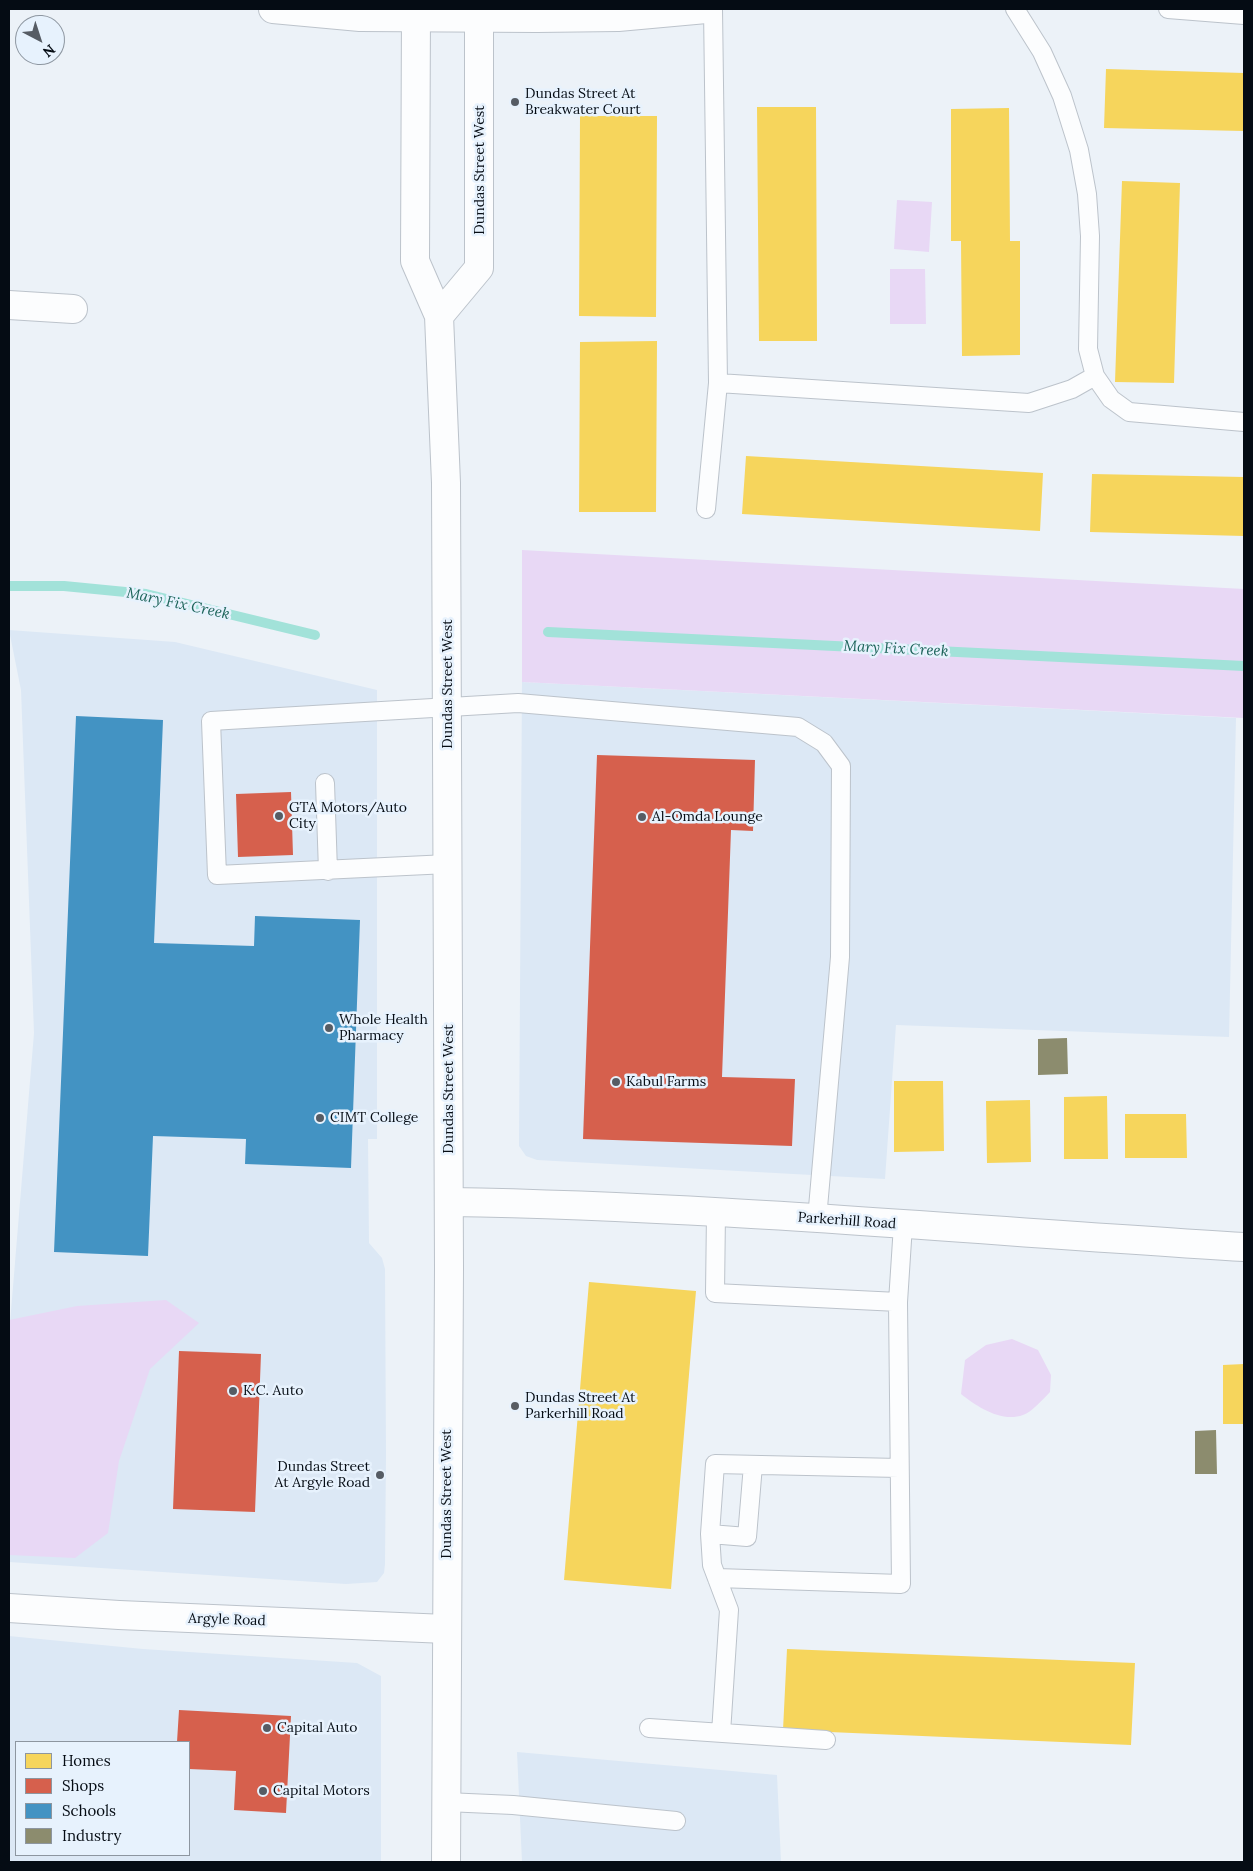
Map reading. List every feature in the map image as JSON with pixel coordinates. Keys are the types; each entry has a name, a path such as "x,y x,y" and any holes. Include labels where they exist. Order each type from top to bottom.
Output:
{"main road":[{"path":"274,9 360,17 416,13 618,17 706,9"},
{"name":"Dundas Street West","path":"416,13 415,261 439,316 446,483 449,1202 446,1862"},
{"name":"Dundas Street West","path":"439,316 479,268 480,13"},
{"path":"9,305 73,309"},
{"name":"Parkerhill Road","path":"449,1202 525,1203 716,1213 1244,1248"},
{"name":"Argyle Road","path":"9,1608 129,1616 446,1629"}],"lane":[{"path":"706,509 718,383 713,9"},
{"path":"1015,9 1042,52 1062,96 1079,150 1087,194 1090,236 1088,349 1096,376 1111,399 1129,412 1244,422"},
{"path":"1168,9 1244,15"},
{"path":"718,383 1029,403 1072,388 1096,376"},
{"path":"448,864 328,871 217,874 211,721 518,703 798,727 824,743 840,766 840,957 817,1219"},
{"path":"325,783 328,871"},
{"path":"716,1213 715,1293 898,1302"},
{"path":"717,1578 901,1584 898,1302 903,1225"},
{"path":"721,1733 729,1610 712,1565 710,1534 715,1464 899,1468"},
{"path":"710,1534 747,1537 753,1465"},
{"path":"649,1728 826,1740"},
{"path":"446,1802 513,1805 676,1821"}],"shaded area":[{"path":"897,200 932,202 929,252 894,249"},
{"path":"890,269 925,269 926,324 890,324"},
{"path":"522,550 1244,589 1244,718 522,682"},
{"path":"9,630 175,642 377,690 377,1139 368,1139 369,1243 382,1258 385,1269 386,1456 385,1564 384,1573 377,1582 346,1584 9,1562 9,1335 34,1033 21,690"},
{"path":"522,682 1236,718 1229,1037 896,1025 885,1179 537,1160 526,1156 519,1146"},
{"path":"166,1300 199,1323 150,1369 119,1461 108,1533 75,1558 9,1555 9,1320 77,1306"},
{"path":"1012,1339 1038,1350 1051,1375 1050,1392 1023,1415 1006,1417 981,1408 961,1394 965,1360 986,1345"},
{"path":"9,1636 143,1649 357,1663 381,1676 381,1862 9,1862"},
{"path":"517,1752 777,1775 781,1862 522,1862"}],"building: Homes":[{"path":"1106,69 1244,73 1244,131 1104,128"},
{"path":"757,107 816,107 817,341 759,341"},
{"path":"1009,108 1010,241 1020,241 1020,355 962,356 961,241 951,241 951,109"},
{"path":"580,116 657,116 656,317 579,316"},
{"path":"1122,181 1180,183 1174,383 1115,382"},
{"path":"657,341 656,512 579,512 580,342"},
{"path":"746,456 1043,473 1040,531 742,514"},
{"path":"1092,474 1244,477 1244,536 1090,532"},
{"path":"894,1081 943,1081 944,1151 894,1152"},
{"path":"1107,1096 1108,1159 1064,1159 1064,1097"},
{"path":"1030,1100 1031,1162 987,1163 986,1101"},
{"path":"1125,1114 1186,1114 1187,1158 1125,1158"},
{"path":"589,1282 696,1291 671,1589 564,1580"},
{"path":"1244,1364 1244,1424 1223,1424 1223,1365"},
{"path":"787,1649 1135,1663 1131,1745 783,1730"}],"building: Shops":[{"path":"597,755 755,760 753,831 731,830 722,1077 795,1079 792,1146 583,1139"},
{"path":"291,792 293,855 238,857 236,794"},
{"path":"179,1351 261,1354 255,1512 173,1509"},
{"path":"179,1710 291,1716 286,1813 234,1810 236,1771 190,1769 190,1741 177,1741"}],"building: Schools":[{"path":"76,716 163,720 154,943 254,946 255,916 360,920 351,1168 245,1164 246,1139 153,1136 148,1256 54,1252"}],"building: Industry":[{"path":"1067,1038 1068,1074 1038,1075 1038,1039"},
{"path":"1216,1430 1217,1474 1195,1474 1195,1431"}],"waterway":[{"name":"Mary Fix Creek","path":"9,586 64,586 146,594 315,635"},
{"name":"Mary Fix Creek","path":"548,632 1244,666"}],"place":[{"name":"Dundas Street At Breakwater Court","path":"515,102"},
{"name":"GTA Motors/Auto City","path":"279,816"},
{"name":"Al-Omda Lounge","path":"642,817"},
{"name":"Whole Health Pharmacy","path":"329,1028"},
{"name":"Kabul Farms","path":"616,1082"},
{"name":"CIMT College","path":"320,1118"},
{"name":"K.C. Auto","path":"233,1391"},
{"name":"Dundas Street At Parkerhill Road","path":"515,1406"},
{"name":"Dundas Street At Argyle Road","path":"380,1475"},
{"name":"Capital Auto","path":"267,1728"},
{"name":"Capital Motors","path":"263,1791"}]}
